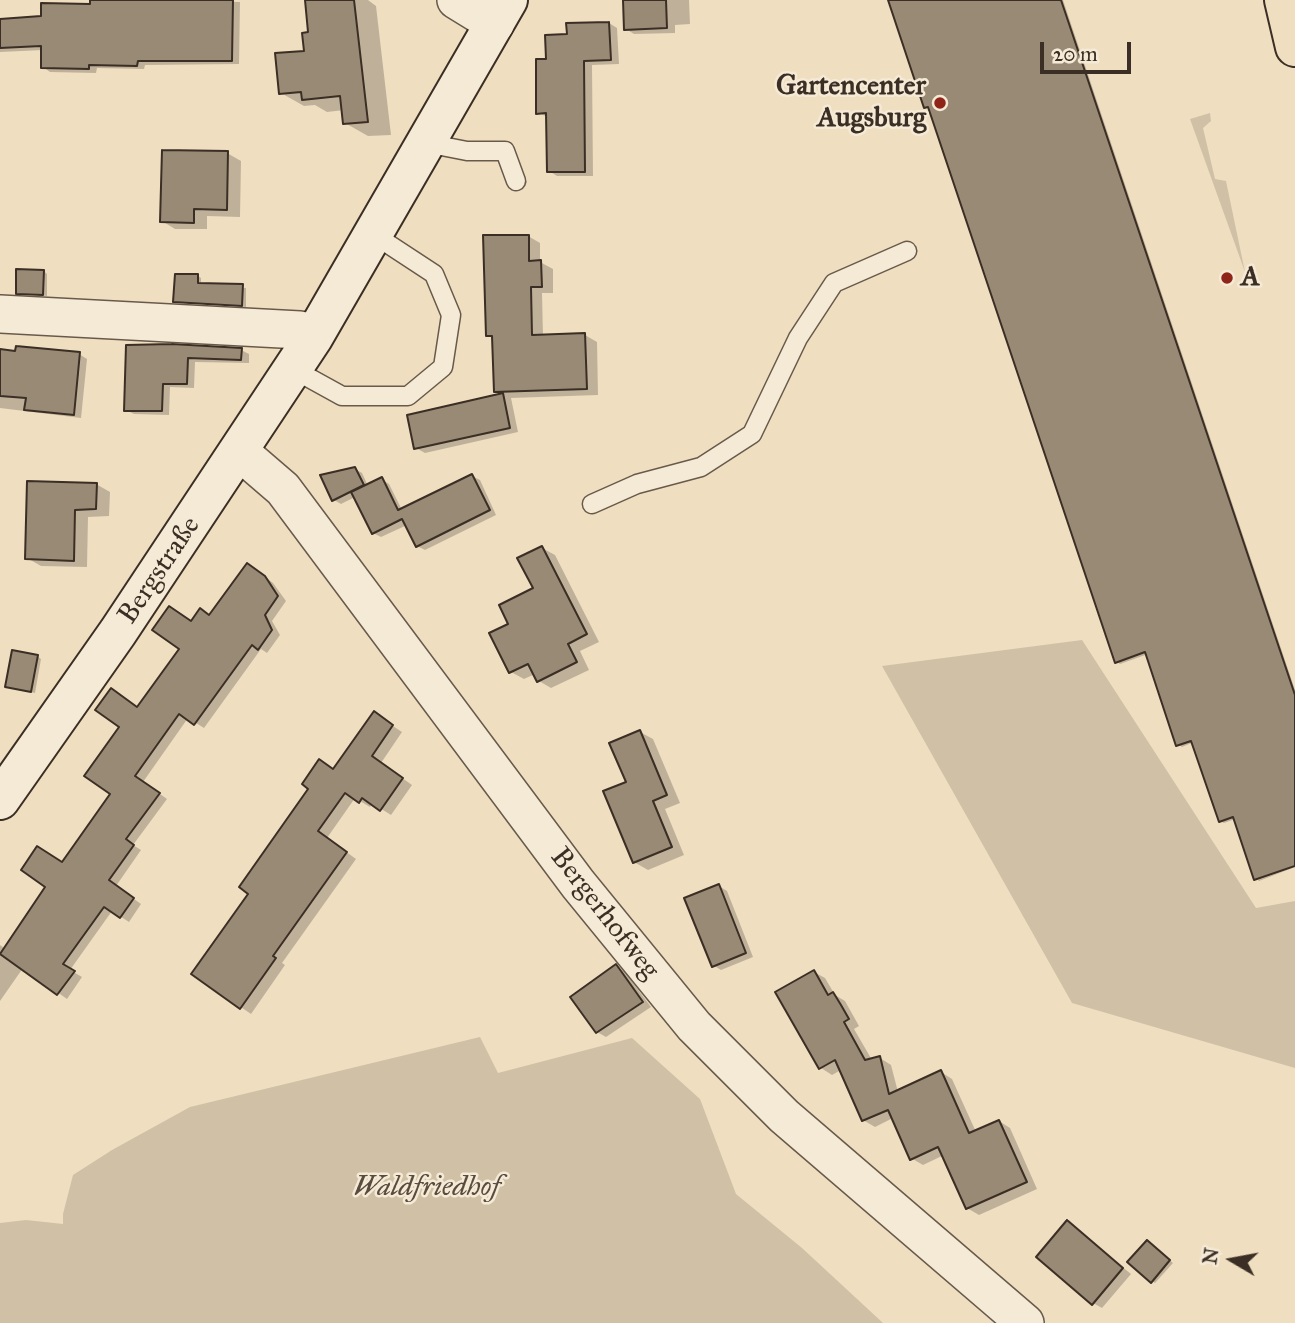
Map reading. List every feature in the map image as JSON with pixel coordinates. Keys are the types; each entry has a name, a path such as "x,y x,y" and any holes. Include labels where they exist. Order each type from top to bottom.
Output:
{"highway":[{"path":"1284,0 1295,47"}],"main road":[{"name":"Bergstraße","path":"0,800 240,452 303,354 501,12"}],"street":[{"path":"456,0 501,12"},
{"path":"0,314 300,330 303,354"},
{"name":"Bergerhofweg","path":"240,452 283,489 578,884 694,1026 784,1116 1025,1323"}],"lane":[{"path":"426,143 467,151 505,151 516,181"},
{"path":"303,354 342,396 408,396 443,368 451,315 434,274 373,234"},
{"path":"592,504 637,484 701,467 752,434 798,338 834,283 907,251"}],"green space":[{"path":"1210,113 1211,121 1203,128 1215,179 1226,181 1245,272 1190,119"},
{"path":"1082,640 1256,908 1295,901 1295,1068 1072,1003 882,666"},
{"name":"Waldfriedhof","path":"480,1037 498,1073 632,1038 700,1099 736,1194 802,1248 883,1323 0,1323 0,1223 26,1220 63,1224 73,1175 112,1150 190,1107"}],"building":[{"path":"90,0 233,0 232,61 138,61 137,66 41,68 41,46 0,48 0,19 41,16 41,3 90,4"},
{"path":"305,0 354,0 368,122 343,124 340,96 302,100 301,92 279,94 275,53 304,51 302,33 308,32"},
{"path":"623,0 666,0 667,28 624,30"},
{"name":"Gartencenter Augsburg","path":"888,0 1061,0 1295,695 1295,866 1254,880 1233,817 1219,822 1191,741 1176,746 1145,652 1115,663 928,107 924,108"},
{"path":"609,22 611,60 584,61 585,172 547,172 546,113 536,114 536,59 546,59 545,35 567,34 566,23"},
{"path":"162,150 228,151 227,210 194,209 194,223 160,222"},
{"path":"483,235 529,235 529,261 541,260 542,287 531,287 532,335 585,333 587,389 494,392 492,336 486,336"},
{"path":"16,269 44,270 43,295 16,294"},
{"path":"175,274 198,274 198,283 243,284 242,306 173,302"},
{"path":"172,344 242,348 241,360 188,358 187,384 163,384 162,411 124,411 126,345"},
{"path":"16,346 80,352 74,415 24,410 26,398 0,396 0,349 15,351"},
{"path":"503,393 510,428 414,449 407,415"},
{"path":"355,467 364,485 332,501 320,475"},
{"path":"472,474 490,510 416,547 402,519 372,534 351,492 382,477 398,510"},
{"path":"27,481 97,483 96,509 75,510 74,561 25,559"},
{"path":"542,546 587,634 568,644 577,662 537,682 528,664 509,673 489,633 508,624 499,605 533,588 517,558"},
{"path":"247,563 265,576 278,596 265,615 272,630 258,650 252,645 194,725 179,714 135,776 160,793 126,839 134,845 109,880 134,898 120,918 104,907 63,964 75,971 57,995 0,954 45,887 21,870 37,846 62,862 110,794 84,776 119,727 95,710 111,688 137,707 179,649 152,630 169,606 191,621 200,608 209,615"},
{"path":"12,650 38,655 31,692 5,687"},
{"path":"374,711 393,725 372,756 403,778 380,811 362,798 359,803 345,793 318,831 347,852 273,956 276,958 240,1009 191,974 248,894 239,887 308,789 302,784 319,759 333,769"},
{"path":"640,730 667,795 653,801 672,847 633,863 603,791 626,782 609,743"},
{"path":"719,884 746,953 712,967 684,898"},
{"path":"616,964 643,1002 596,1033 570,997"},
{"path":"814,970 828,995 833,992 849,1019 844,1022 865,1060 880,1056 889,1094 941,1070 969,1133 999,1120 1027,1182 966,1209 938,1147 910,1160 888,1110 862,1121 835,1060 819,1069 775,992"},
{"path":"1067,1220 1123,1268 1092,1305 1036,1257"},
{"path":"1147,1240 1170,1260 1151,1283 1127,1262"}],"place":[{"name":"Gartencenter Augsburg","path":"940,103"},
{"name":"A","path":"1227,278"}]}
